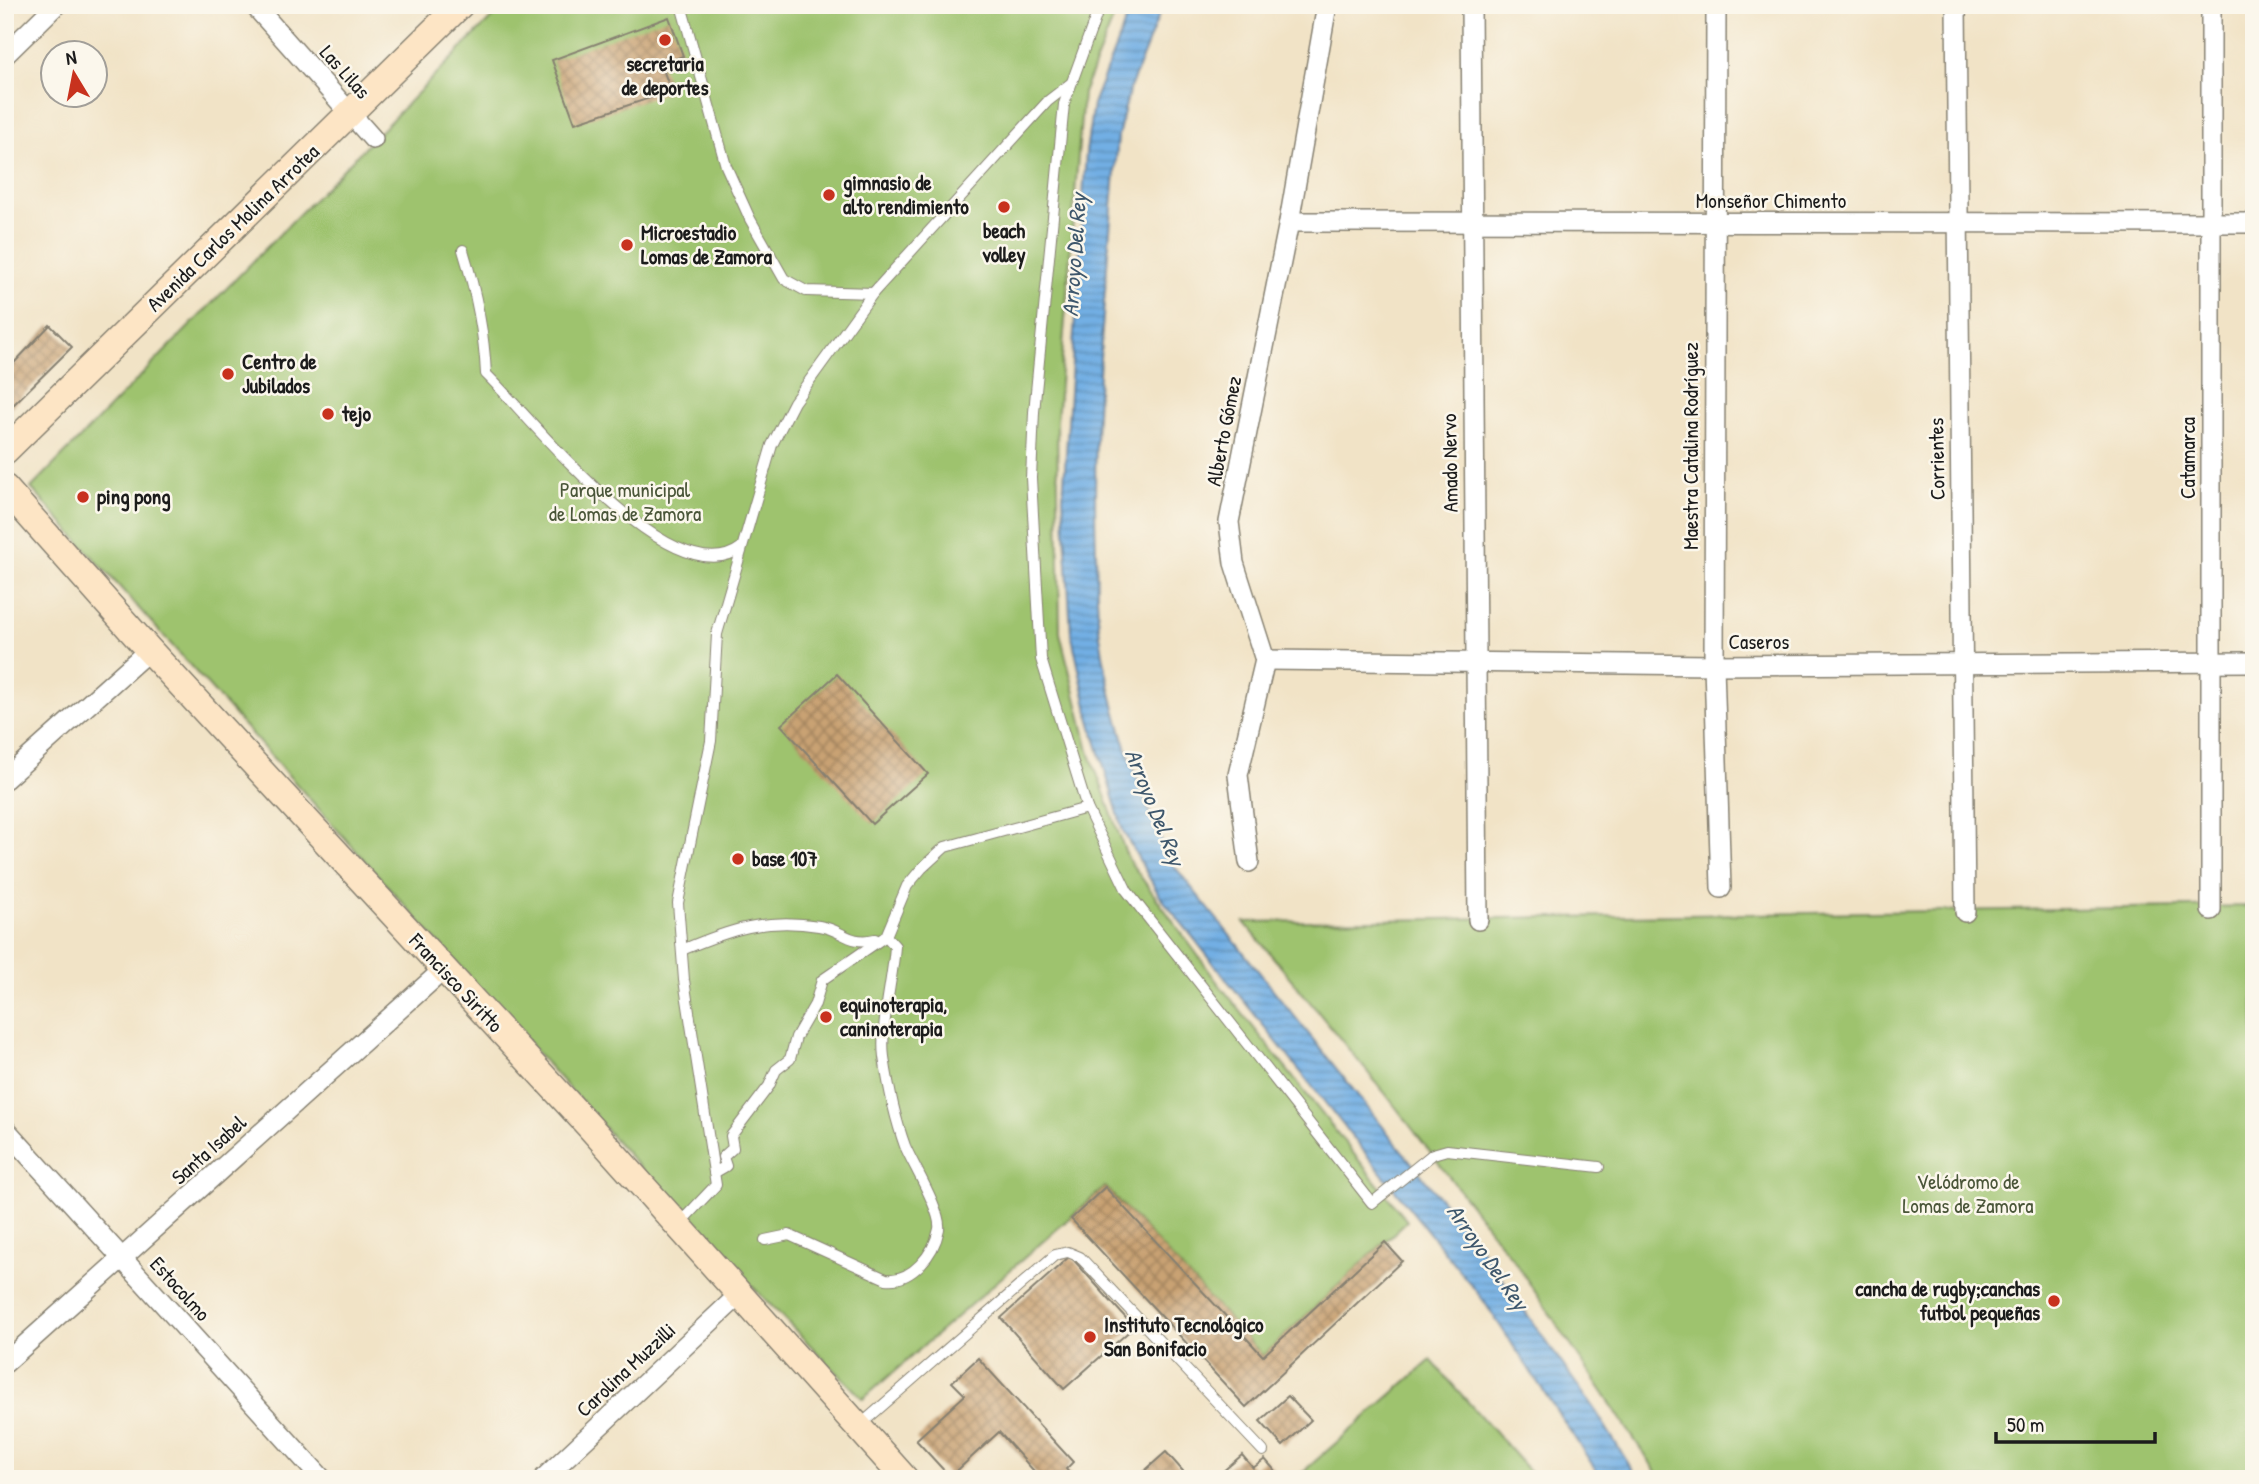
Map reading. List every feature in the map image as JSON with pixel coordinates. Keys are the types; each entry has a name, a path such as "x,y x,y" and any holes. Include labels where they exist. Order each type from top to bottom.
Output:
{"street":[{"path":"5,55 56,5"},
{"name":"Las Lilas","path":"254,5 373,139"},
{"name":"Avenida Carlos Molina Arrotea","path":"5,451 460,5"},
{"name":"Alberto Gómez","path":"1265,660 1234,563 1229,522 1289,222 1327,5"},
{"name":"Amado Nervo","path":"1471,5 1470,225 1478,920"},
{"name":"Maestra Catalina Rodríguez","path":"1716,5 1714,665 1721,888"},
{"name":"Corrientes","path":"1956,5 1965,912"},
{"name":"Catamarca","path":"2211,5 2211,910"},
{"name":"Monseñor Chimento","path":"1289,222 1470,225 2254,223"},
{"name":"Francisco Siritto","path":"5,488 149,650 678,1225 905,1479"},
{"path":"5,779 149,650"},
{"path":"1249,862 1238,775 1265,660"},
{"name":"Caseros","path":"1265,660 1714,665 2254,662"},
{"name":"Santa Isabel","path":"5,1363 443,970"},
{"name":"Estocolmo","path":"5,1129 322,1479"},
{"name":"Carolina Muzzilli","path":"543,1479 740,1294"}],"lane":[{"path":"681,5 726,166 750,219 784,279 806,291 873,293"},
{"path":"1100,5 1070,84 1060,137 1031,478 1041,659 1087,808 1104,848 1136,904 1371,1203 1433,1154 1447,1150 1599,1167"},
{"path":"678,1225 716,1185 682,950 678,903 711,741 717,634 772,444 794,402 873,293 1048,101 1070,84"},
{"path":"463,250 476,292 484,334 486,374 617,509 679,550 715,559 734,553 742,547"},
{"path":"714,1173 726,1166 723,1157 733,1148 731,1136 769,1086 776,1070 790,1059 796,1037 814,1004 822,980 886,936 907,886 944,847 1087,808"},
{"path":"682,950 732,929 778,924 822,926 858,943 886,936"},
{"path":"765,1240 789,1235 886,1279 899,1280 911,1275 930,1251 939,1228 936,1214 905,1145 884,1056 895,946 886,936"},
{"path":"859,1426 1055,1255 1068,1252 1080,1256 1263,1451"}],"green space":[{"name":"Parque municipal de Lomas de Zamora","path":"504,5 1119,5 1083,93 1057,421 1060,633 1090,754 1128,859 1215,979 1407,1221 1263,1356 1105,1187 863,1399 685,1218 31,488"},
{"name":"Velódromo de Lomas de Zamora","path":"2254,906 2254,1479 1661,1479 1517,1265 1384,1092 1244,922"},
{"path":"1431,1360 1536,1479 1298,1479 1297,1477"}],"water":[{"path":"1132,5 1163,5 1129,91 1118,136 1101,343 1095,498 1100,635 1111,694 1127,752 1172,863 1483,1252 1597,1413 1638,1479 1602,1479 1483,1300 1159,895 1123,831 1090,720 1071,632 1063,498 1086,152 1093,104"}],"building":[{"path":"669,17 683,56 661,64 671,91 575,123 552,60"},
{"path":"50,325 72,347 5,413 5,356 13,364"},
{"path":"837,674 928,774 872,824 781,725"},
{"path":"1105,1187 1263,1356 1385,1242 1402,1261 1246,1407 1071,1219"},
{"path":"1070,1256 1134,1327 1064,1389 1001,1318"},
{"path":"978,1358 1073,1462 1066,1469 1074,1479 1041,1479 999,1432 950,1477 916,1440 965,1395 952,1382"},
{"path":"1288,1396 1311,1420 1283,1446 1260,1421"},
{"path":"1166,1452 1190,1479 1145,1479 1141,1474"},
{"path":"1242,1455 1253,1468 1265,1459 1282,1479 1214,1479"}],"place":[{"name":"secretaria de deportes","path":"665,40"},
{"name":"gimnasio de alto rendimiento","path":"829,195"},
{"name":"beach volley","path":"1004,207"},
{"name":"Microestadio Lomas de Zamora","path":"627,245"},
{"name":"Centro de Jubilados","path":"228,374"},
{"name":"tejo","path":"328,414"},
{"name":"ping pong","path":"83,497"},
{"name":"base 107","path":"738,859"},
{"name":"equinoterapia, caninoterapia","path":"826,1017"},
{"name":"cancha de rugby;canchas futbol pequeñas","path":"2054,1301"},
{"name":"Instituto Tecnológico San Bonifacio","path":"1090,1337"}],"water label":[{"name":"Arroyo Del Rey","path":"1074,255"},
{"name":"Arroyo Del Rey","path":"1155,807"},
{"name":"Arroyo Del Rey","path":"1488,1257"}]}
